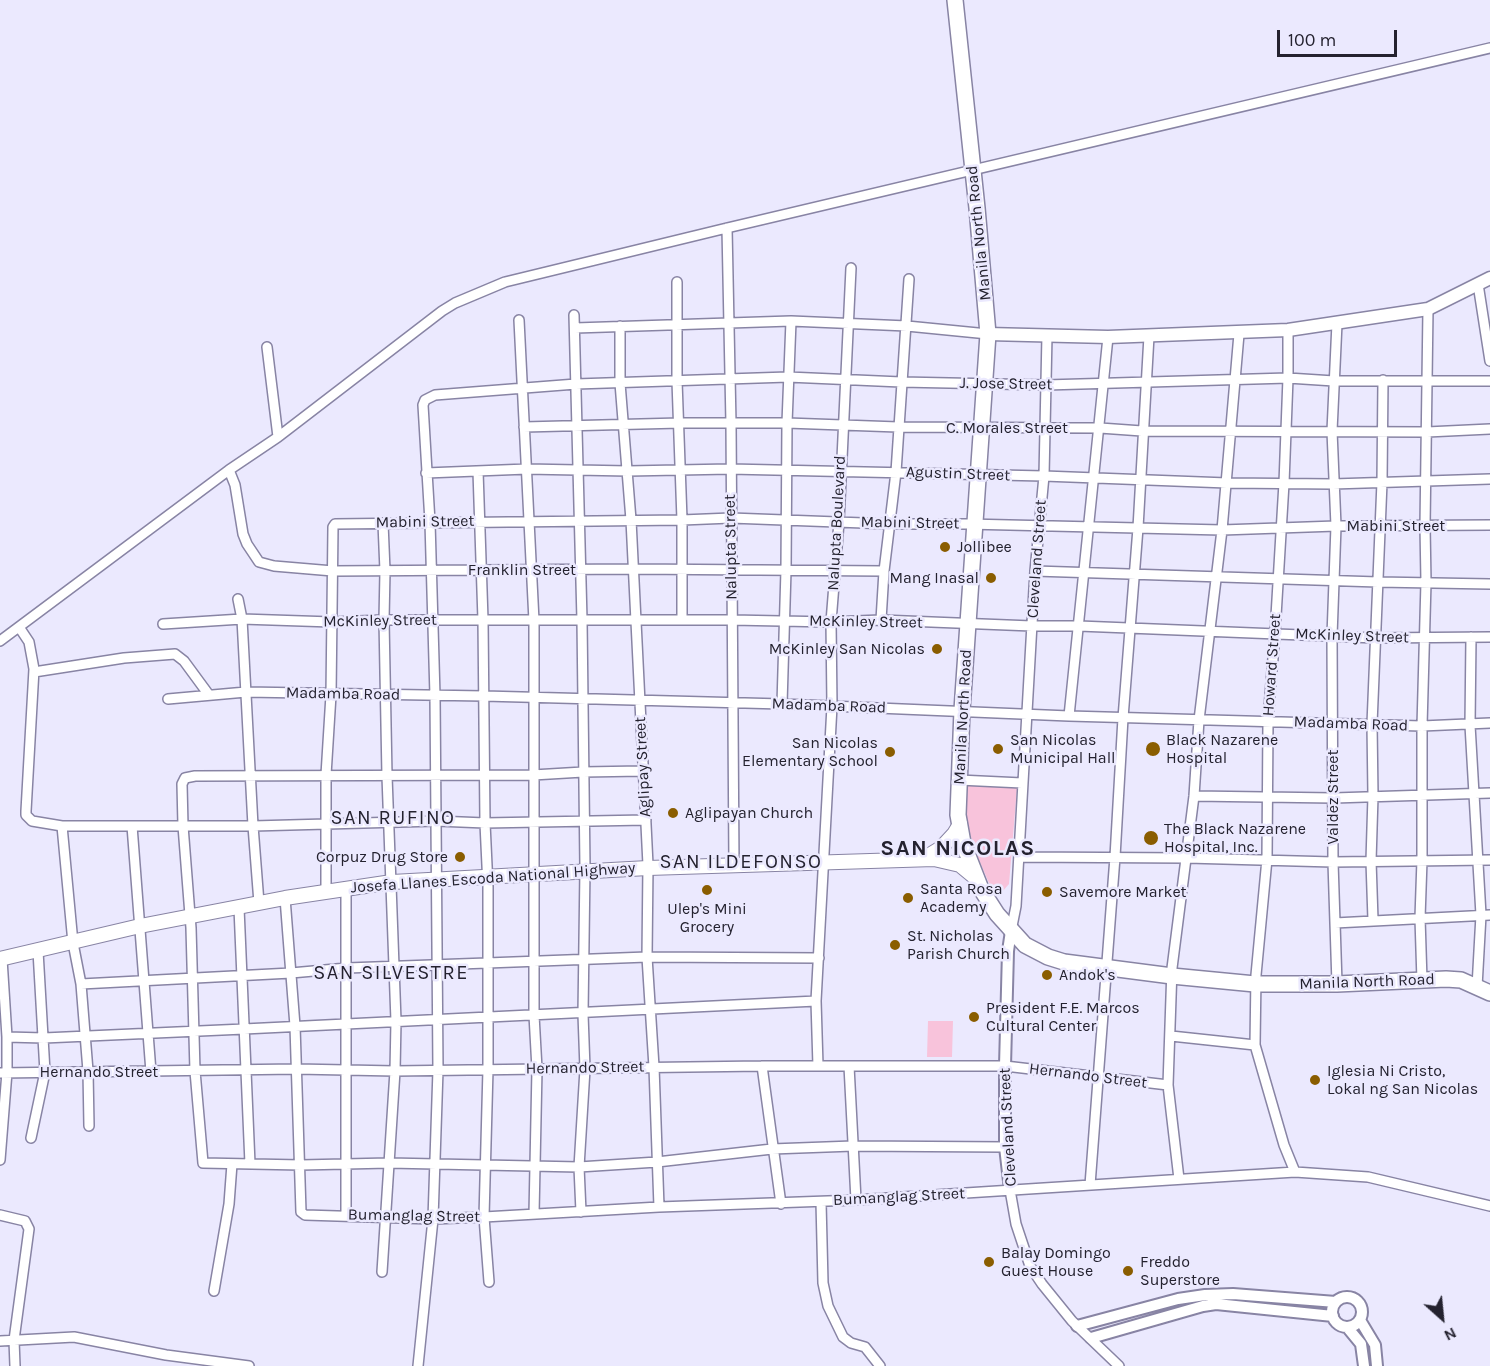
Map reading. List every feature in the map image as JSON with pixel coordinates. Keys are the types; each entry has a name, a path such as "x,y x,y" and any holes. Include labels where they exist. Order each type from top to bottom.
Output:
{"highway":[{"name":"Manila North Road","path":"955,0 988,334 962,710 960,824 963,843 978,880 996,914 1025,945 1048,957 1064,962 1255,984 1461,980 1482,984"}],"main road":[{"path":"988,334 1108,337 1239,334 1288,330 1428,309 1490,278"},
{"path":"921,860 941,848 960,824"},
{"name":"Josefa Llanes Escoda National Highway","path":"1,959 259,903 345,887 392,882 648,868 921,860 939,860 960,865 978,880"}],"street":[{"path":"0,641 229,470 278,437 433,318 455,303 512,280 1490,48"},
{"name":"Nalupta Street","path":"727,228 731,424 734,866"},
{"name":"Nalupta Boulevard","path":"818,1066 816,1001 832,706 831,622 839,522 851,268"},
{"path":"881,620 884,571 896,472 909,279"},
{"path":"677,282 682,620"},
{"path":"1479,284 1490,361"},
{"path":"1422,981 1421,795 1426,582 1428,309"},
{"path":"574,315 582,620 585,872 583,1014 585,1069 579,1167 581,1212"},
{"path":"519,320 534,621 532,697 534,1015 537,1069 534,1215"},
{"path":"575,328 791,321 907,326 988,334"},
{"path":"782,704 791,321"},
{"name":"Valdez Street","path":"1337,323 1332,431 1336,526 1332,636 1333,861 1337,984"},
{"name":"Aglipay Street","path":"620,326 622,425 628,471 634,569 646,820 647,957 660,1207"},
{"name":"Howard Street","path":"1288,330 1287,430 1268,721 1267,859 1255,984 1255,1045 1284,1145 1295,1172"},
{"path":"1179,1179 1168,1085 1172,976 1194,796 1199,720 1227,483 1239,334"},
{"name":"Cleveland Street","path":"1047,335 1044,476 1035,571 1016,906 1008,951 1005,1147 1016,1224 1030,1266 1077,1326 1091,1338 1114,1365"},
{"path":"1090,1185 1138,528 1149,336"},
{"path":"1069,716 1108,337"},
{"path":"267,347 278,437"},
{"name":"J. Jose Street","path":"418,1366 433,1219 439,1021 432,569 423,405 429,397 576,384 788,377 1046,385 1288,378 1334,381 1490,381"},
{"path":"1373,920 1372,724 1382,482 1383,380"},
{"name":"C. Morales Street","path":"524,427 787,423 898,427 1142,430 1427,432 1490,429"},
{"name":"Agustin Street","path":"426,473 527,469 628,471 730,469 1044,476 1140,481 1333,484 1490,479"},
{"name":"Franklin Street","path":"229,470 235,485 243,534 255,557 264,565 274,567 333,571 432,569 884,571"},
{"path":"478,471 487,877 488,1069 484,1217 489,1282"},
{"name":"Mabini Street","path":"333,571 333,527 338,523 731,518 890,524 1222,530 1281,527 1490,525"},
{"path":"382,1272 384,1217 396,1071 395,967 387,776 384,620 386,571 383,523"},
{"path":"326,890 326,775 331,695 333,571"},
{"path":"1035,571 1490,584"},
{"path":"238,599 242,620 259,903"},
{"name":"McKinley Street","path":"163,624 242,620 332,622 384,620 831,622 881,620 1376,638 1490,637"},
{"path":"19,627 29,642 34,672 26,815 32,820 62,826 253,826 437,821 485,823 646,820"},
{"path":"1471,637 1470,725 1473,794 1478,861 1486,915 1482,984"},
{"path":"34,672 124,658 175,654 184,662 209,695"},
{"name":"Madamba Road","path":"168,699 246,692 484,696 962,710 1123,718 1422,726 1490,723"},
{"path":"642,771 435,777 326,775 185,778 183,826 193,979 195,1071 202,1162 205,1164 389,1163 579,1167 657,1162 772,1149 853,1146 1005,1147"},
{"path":"959,780 1022,783"},
{"path":"1194,796 1334,798 1490,793"},
{"path":"62,826 74,943 81,984 88,1071 89,1126"},
{"path":"132,826 152,1072"},
{"path":"1019,857 1333,861 1490,860"},
{"path":"345,887 346,1215"},
{"path":"285,898 295,1026 301,1165"},
{"path":"239,908 250,1164"},
{"path":"1335,923 1486,915"},
{"path":"31,1138 45,1072 38,951"},
{"path":"81,984 347,968 647,957 819,958"},
{"path":"0,1160 3,1072 7,1037 1,959"},
{"path":"1482,984 1490,971"},
{"path":"7,1037 44,1038 149,1032 195,1032 816,1001"},
{"path":"1171,1036 1255,1045"},
{"path":"762,1066 781,1204"},
{"path":"849,1066 856,1200"},
{"name":"Hernando Street","path":"3,1072 1005,1066 1168,1085"},
{"path":"214,1291 229,1204 232,1164"},
{"name":"Bumanglag Street","path":"301,1165 301,1212 305,1215 433,1219 534,1215 660,1207 821,1202 1295,1172 1368,1177 1490,1206"},
{"path":"821,1202 824,1283 828,1306 843,1337 851,1343 865,1347 880,1366"},
{"path":"0,1215 25,1221 29,1229 14,1340 15,1366"},
{"path":"1077,1326 1205,1294 1336,1302"},
{"path":"1347,1327 1357,1324 1362,1310 1356,1299 1349,1297 1336,1302 1332,1309 1332,1316 1335,1322 1347,1327 1361,1344 1364,1366"},
{"path":"1091,1338 1203,1305 1216,1304 1310,1312 1332,1316"},
{"path":"1360,1320 1375,1345 1377,1366"},
{"path":"0,1341 74,1337 166,1355 249,1366"}],"shaded area":[{"path":"965,784 1017,788 1009,884 1002,892 992,890 964,817"},
{"path":"928,1021 953,1021 952,1057 927,1057"}],"place":[{"name":"Jollibee","path":"945,547"},
{"name":"Mang Inasal","path":"991,578"},
{"name":"McKinley San Nicolas","path":"937,649"},
{"name":"San Nicolas Municipal Hall","path":"998,749"},
{"name":"Black Nazarene Hospital","path":"1153,749"},
{"name":"San Nicolas Elementary School","path":"890,752"},
{"name":"Aglipayan Church","path":"673,813"},
{"name":"The Black Nazarene Hospital, Inc.","path":"1151,838"},
{"name":"Corpuz Drug Store","path":"460,857"},
{"name":"Ulep's Mini Grocery","path":"707,890"},
{"name":"Savemore Market","path":"1047,892"},
{"name":"Santa Rosa Academy","path":"908,898"},
{"name":"St. Nicholas Parish Church","path":"895,945"},
{"name":"Andok's","path":"1047,975"},
{"name":"President F.E. Marcos Cultural Center","path":"974,1017"},
{"name":"Iglesia Ni Cristo, Lokal ng San Nicolas","path":"1315,1080"},
{"name":"Balay Domingo Guest House","path":"989,1262"},
{"name":"Freddo Superstore","path":"1128,1271"}],"district":[{"name":"SAN RUFINO","path":"393,818"},
{"name":"SAN NICOLAS","path":"958,849"},
{"name":"SAN ILDEFONSO","path":"741,862"},
{"name":"SAN SILVESTRE","path":"391,973"}]}
